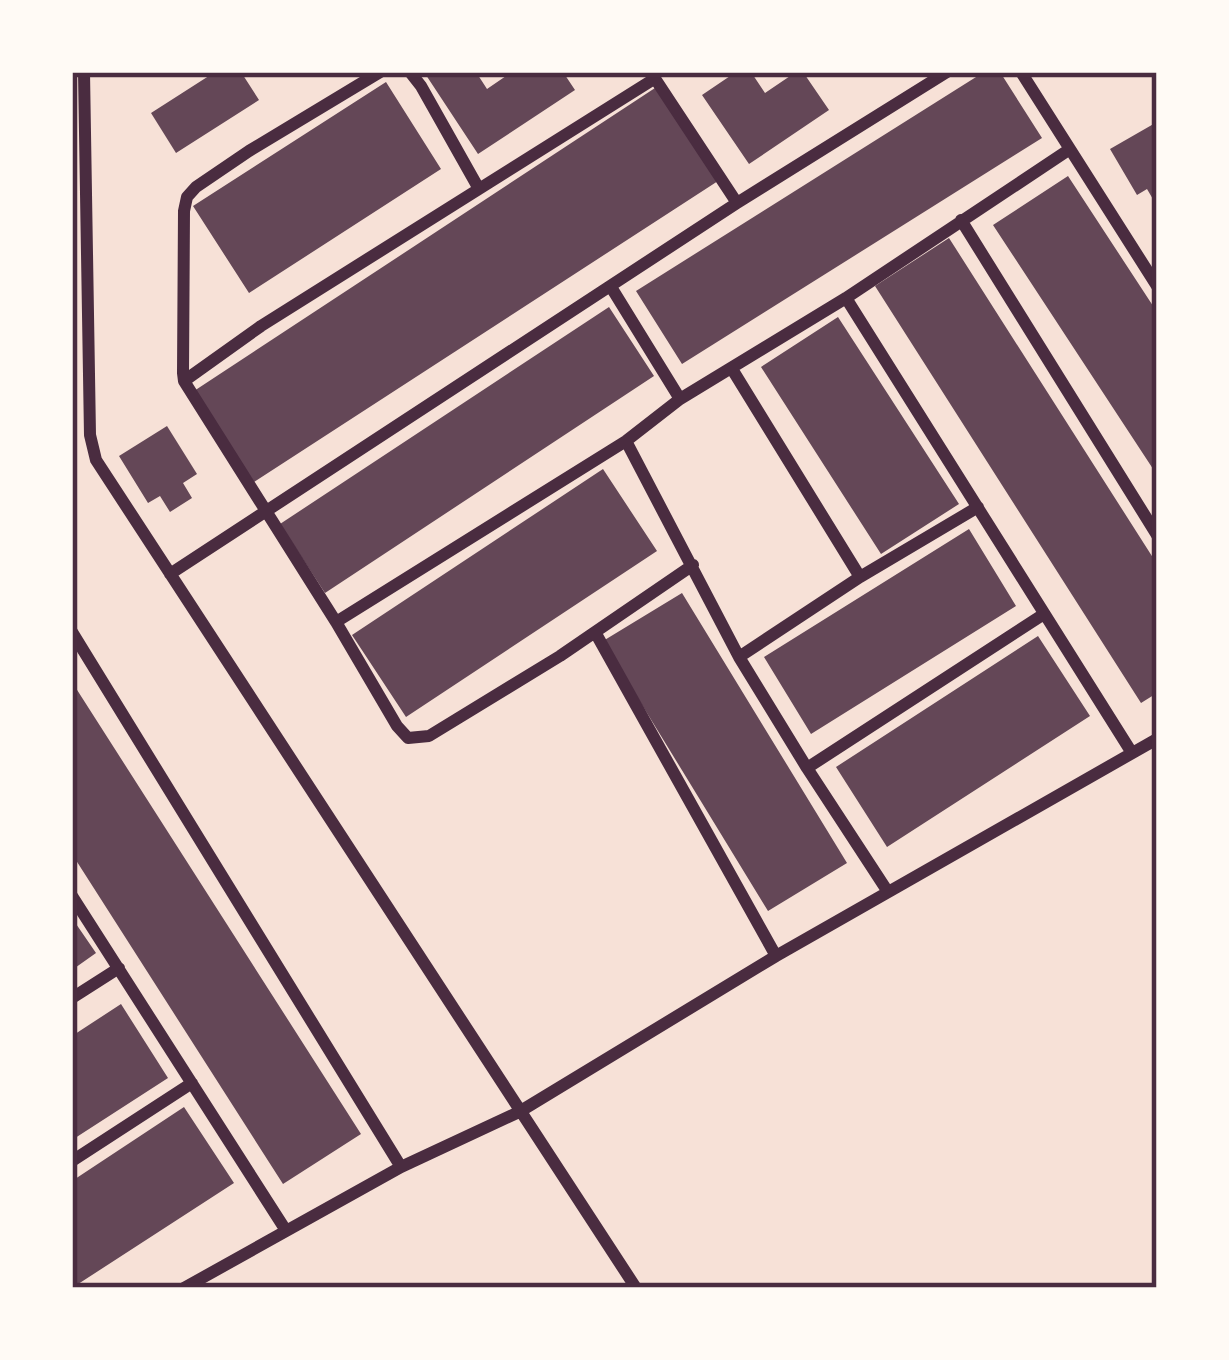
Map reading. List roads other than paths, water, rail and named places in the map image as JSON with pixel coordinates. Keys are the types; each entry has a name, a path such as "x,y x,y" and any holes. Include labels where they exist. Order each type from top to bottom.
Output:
{"street":[{"path":"84,72 92,448 105,476 636,1288"},
{"path":"380,72 249,151 187,196 184,381 397,726 408,738 429,736 693,565"},
{"path":"410,72 478,189"},
{"path":"170,574 737,203 947,72"},
{"path":"1021,72 1157,286"},
{"path":"184,381 261,326 652,75 737,203"},
{"path":"336,622 626,441 680,400 846,298 1070,149"},
{"path":"961,220 1157,535"},
{"path":"611,287 680,400"},
{"path":"846,298 1132,753"},
{"path":"732,370 860,578"},
{"path":"626,441 739,657 888,892"},
{"path":"739,657 978,507"},
{"path":"807,768 1044,614"},
{"path":"72,632 401,1167"},
{"path":"595,632 776,956"},
{"path":"184,1288 401,1167 519,1112 776,956 1157,739"},
{"path":"72,896 285,1229"},
{"path":"72,998 118,968"},
{"path":"72,1161 192,1083"}]}
